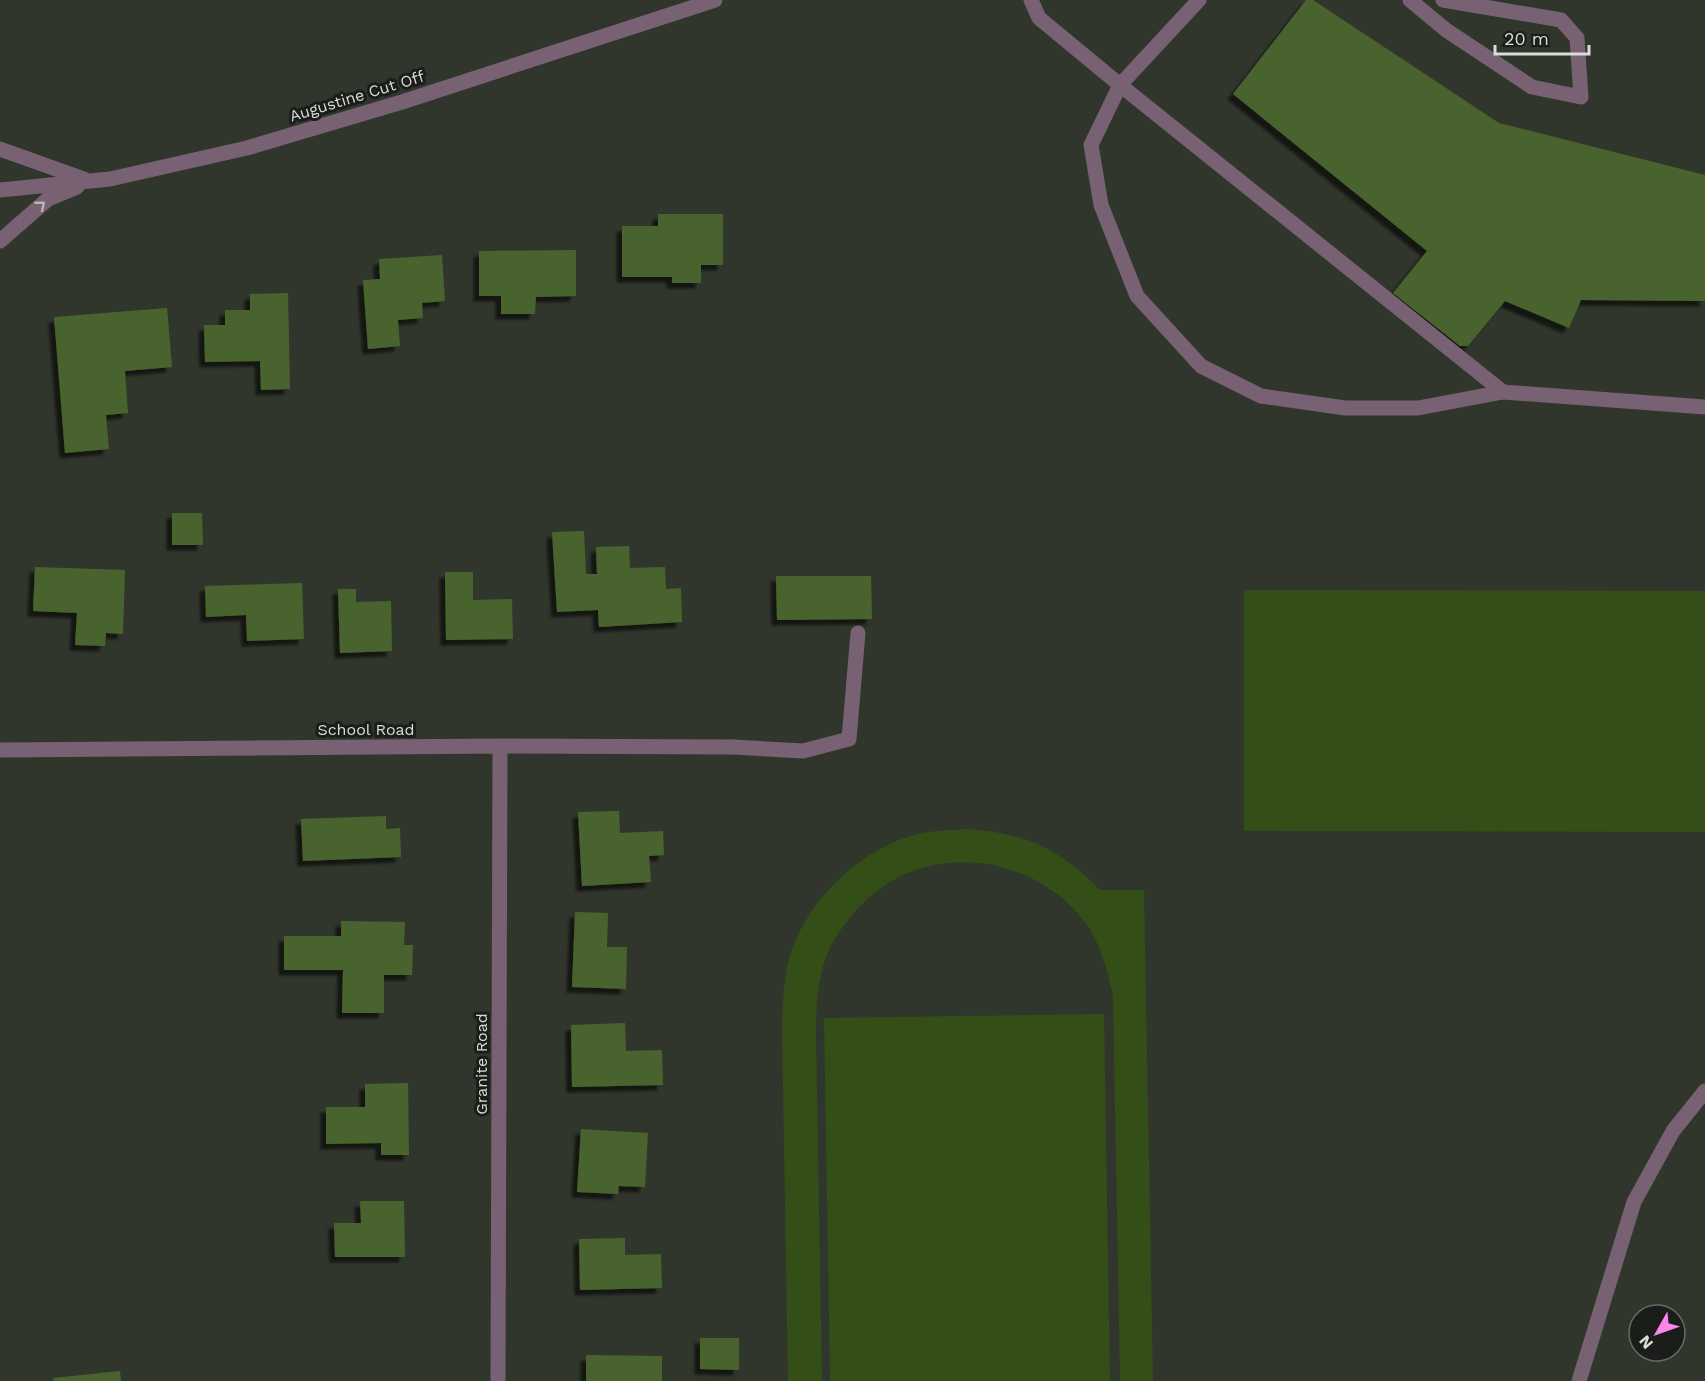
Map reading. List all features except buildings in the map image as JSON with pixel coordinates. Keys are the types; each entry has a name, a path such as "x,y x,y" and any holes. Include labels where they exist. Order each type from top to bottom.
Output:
{"street":[{"name":"Augustine Cut Off","path":"0,190 90,181 140,173 247,148 402,102 715,0"},
{"path":"1031,0 1039,18 1120,86 1503,392"},
{"path":"1199,0 1120,86 1092,145 1101,205 1137,296 1201,366 1260,396 1345,408 1418,408 1503,392 1705,407"},
{"path":"1410,0 1446,30 1532,87 1581,97 1577,38 1561,20 1443,0"},
{"path":"0,149 90,181"},
{"path":"0,241 48,199 90,181"},
{"name":"School Road","path":"0,750 500,746 733,747 803,751 849,739 858,633"},
{"name":"Granite Road","path":"498,1381 500,746"},
{"path":"1579,1381 1634,1202 1673,1131 1705,1091"}],"green space":[{"path":"1244,590 1705,591 1705,832 1244,831"},
{"path":"969,829 1025,839 1041,846 1070,863 1100,890 1144,890 1153,1381 1120,1381 1113,996 1104,961 1089,928 1071,906 1049,888 1025,875 998,866 971,863 943,864 916,870 882,887 867,899 847,921 825,960 818,996 816,1034 822,1381 788,1381 782,1025 785,979 791,952 811,912 825,894 858,863 897,841 918,834"},
{"path":"1104,1014 1110,1381 830,1381 824,1018"}]}
